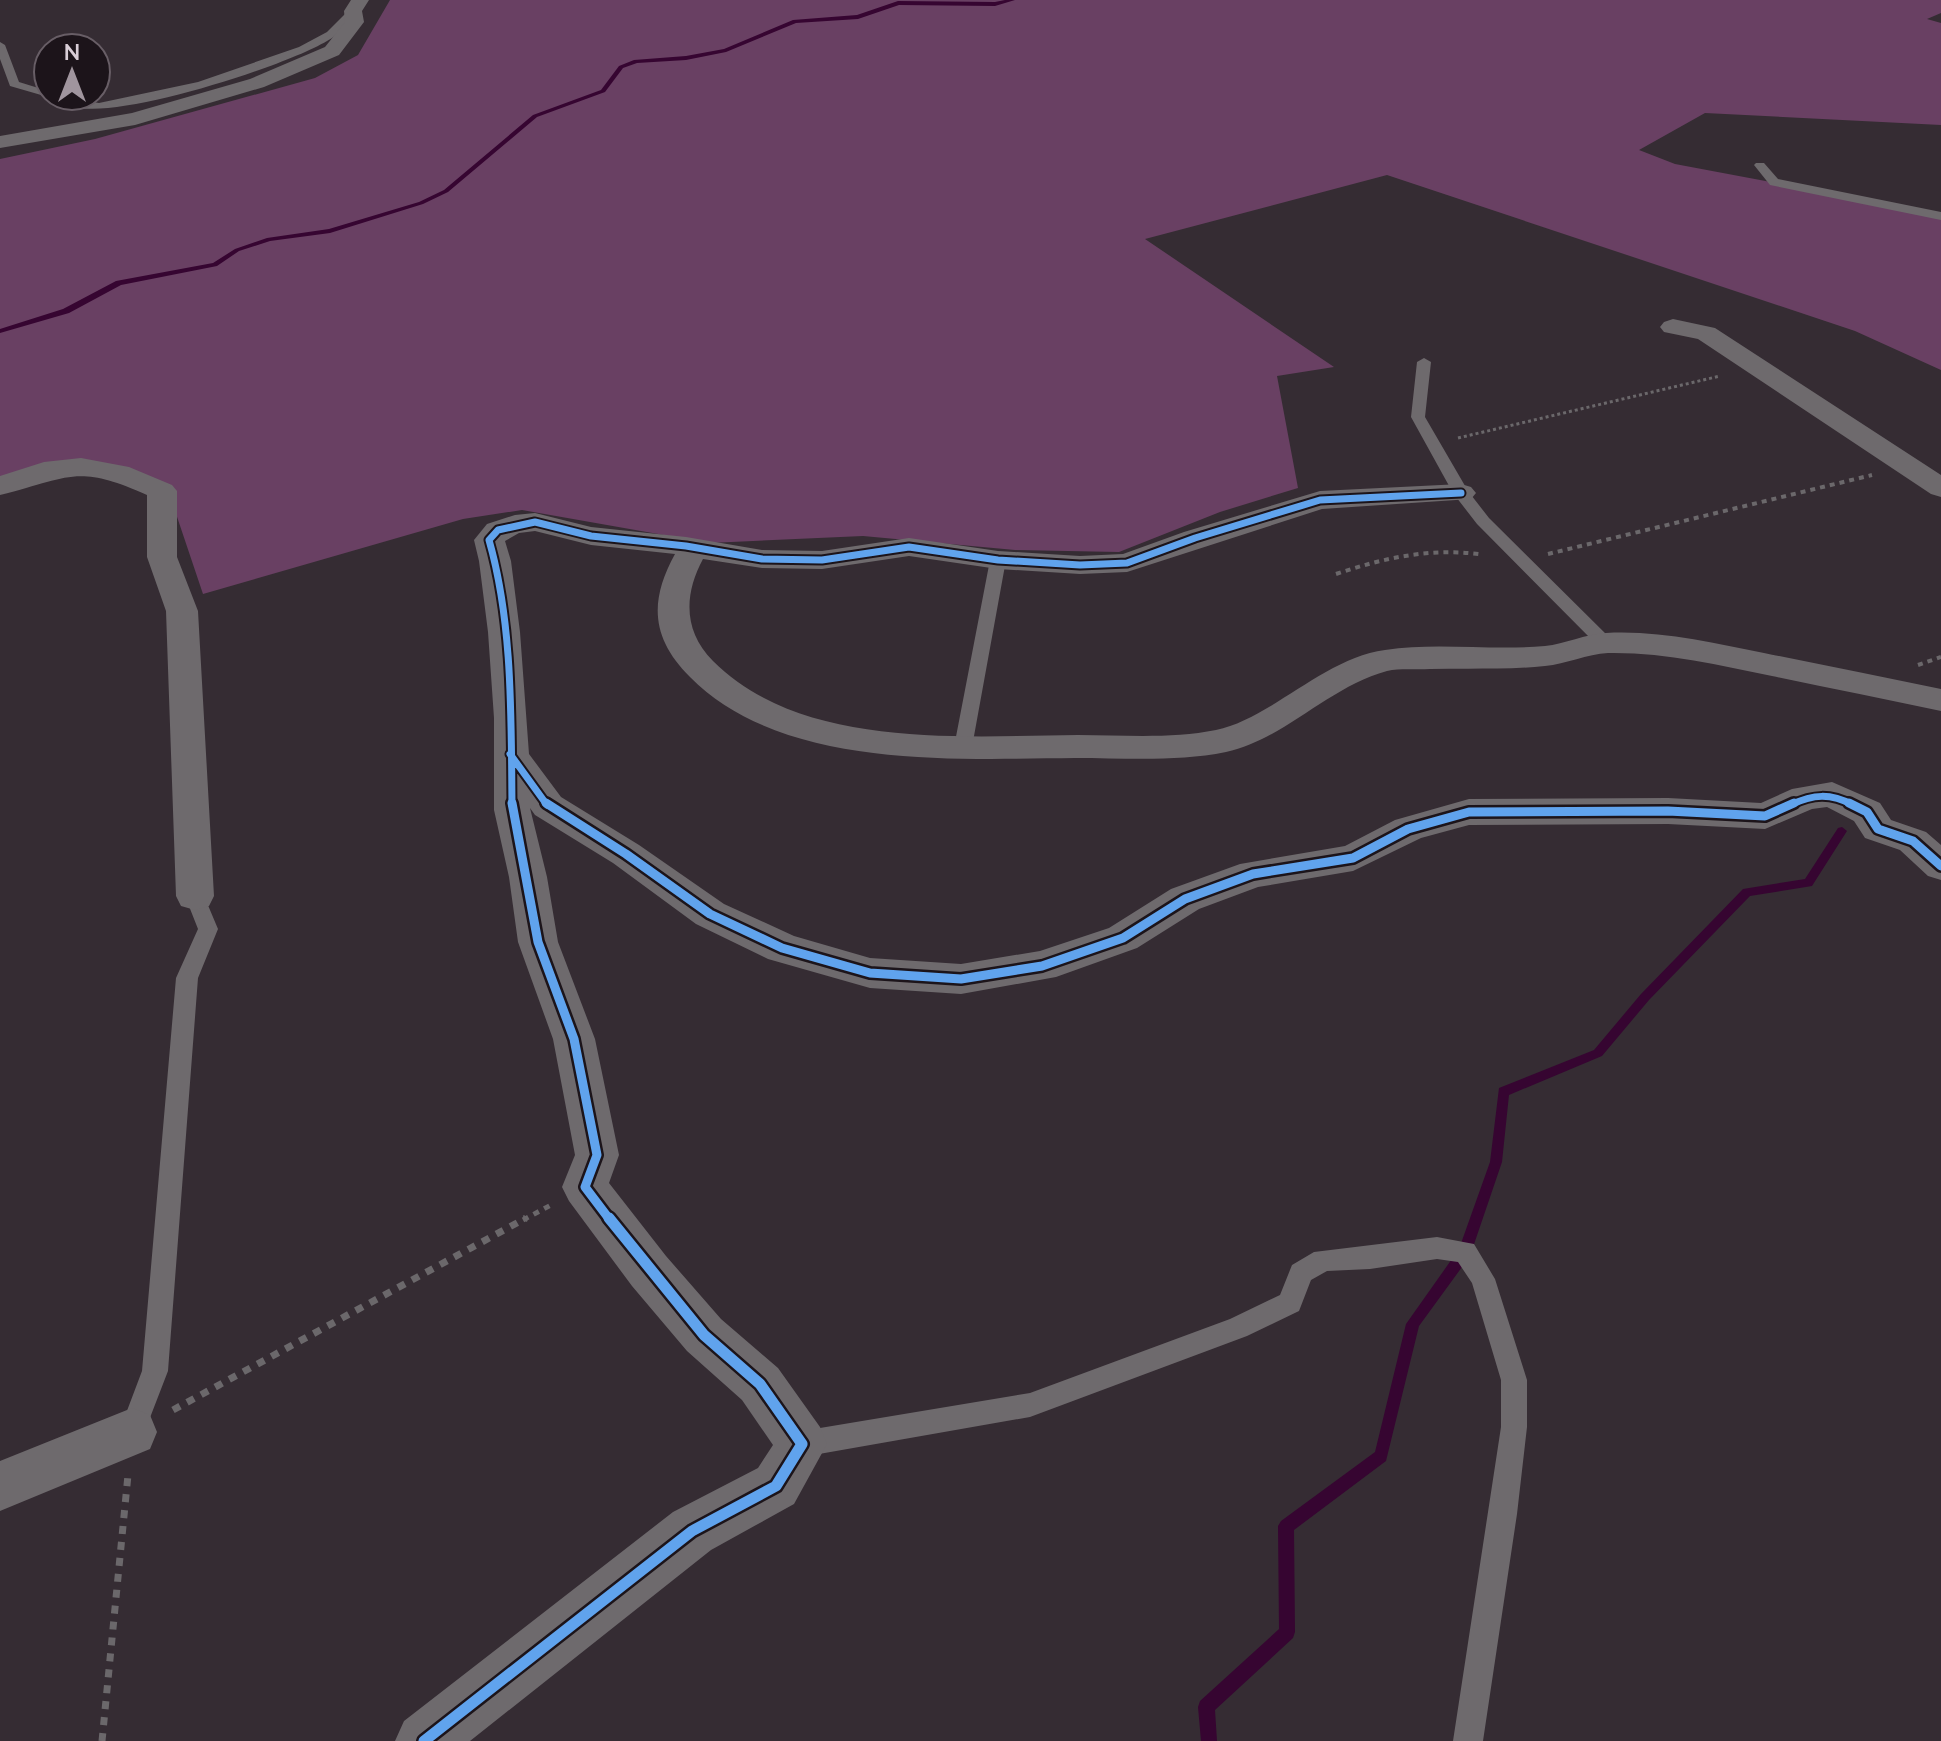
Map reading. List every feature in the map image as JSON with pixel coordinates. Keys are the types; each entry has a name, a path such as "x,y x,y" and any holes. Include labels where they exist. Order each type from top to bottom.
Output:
{"street":[{"path":"0,142 135,119 257,83 332,51 355,22 356,5"},
{"path":"1673,327 1706,333 1941,488"},
{"path":"0,486 56,466 81,464 140,480 162,491 162,557 182,611 195,896"},
{"path":"424,1741 692,1531 776,1486 802,1444 760,1384 704,1335 649,1271 585,1187 597,1155 574,1039 538,942 528,877 512,810 511,718 504,632 495,561 489,540 498,530 535,522 591,536 762,559 822,560 909,547 998,560 1080,565 1127,563 1195,538 1320,500 1461,493"},
{"path":"693,548 673,591 676,635 698,668 736,697 802,727 857,740 914,747 1182,746 1226,740 1256,727 1343,676 1385,660 1546,656 1605,643 1687,648 1939,702"},
{"path":"510,754 548,806 626,854 710,914 782,948 870,973 961,979 1042,966 1123,938 1185,899 1239,879 1353,858 1408,829 1469,812 1653,811 1765,816 1805,798 1832,794 1867,812 1878,829 1913,841 1941,866"},
{"path":"0,1486 132,1432"}],"lane":[{"path":"112,103 152,96 245,71 324,39 356,5"},
{"path":"0,45 14,84 32,89"},
{"path":"1760,165 1774,182 1941,216"},
{"path":"1424,362 1418,417 1461,493 1483,521 1605,643"},
{"path":"963,747 998,560"},
{"path":"132,1432 155,1371 187,978 208,929 195,896"},
{"path":"802,1444 1030,1405 1126,1372 1238,1328 1290,1303 1301,1273 1323,1260 1370,1258 1437,1248 1465,1252 1483,1279 1514,1380 1514,1427 1505,1500 1468,1741"}],"path":[{"path":"1433,444 1759,367"},
{"path":"1336,574 1393,554 1455,550 1522,559 1909,466"},
{"path":"102,1741 132,1432 585,1187"}],"shaded area":[{"path":"390,0 1941,0 1941,13 1927,19 1941,23 1941,125 1705,113 1639,150 1675,164 1941,214 1941,370 1855,331 1387,175 1145,239 1334,367 1277,376 1298,488 1220,512 1119,552 1015,550 863,536 709,543 522,510 463,519 203,594 168,490 50,466 0,485 0,159 95,139 315,78 358,55"}],"waterway":[{"path":"0,331 66,311 119,283 215,265 237,250 269,239 330,231 421,203 446,191 535,116 603,91 621,67 636,61 686,58 726,50 795,21 858,17 898,3 995,4 1012,0"},
{"path":"1209,1741 1206,1707 1287,1632 1286,1526 1381,1456 1413,1324 1465,1252 1496,1162 1503,1092 1598,1053 1645,997 1747,892 1808,883 1842,831"}],"cycle path":[{"path":"424,1741 692,1531 776,1486 802,1444 760,1384 704,1335 649,1271 585,1187 597,1155 574,1039 538,942 528,877 512,810 511,718 504,632 495,561 489,540 498,530 535,522 591,536 686,546 762,559 822,560 909,547 998,560 1080,565 1127,563 1195,538 1320,500 1461,493"},
{"path":"510,754 548,806 626,854 710,914 782,948 870,973 961,979 1042,966 1123,938 1185,899 1253,874 1353,858 1408,829 1469,812 1668,811 1765,816 1805,798 1832,794 1867,812 1878,829 1913,841 1941,866"}]}
